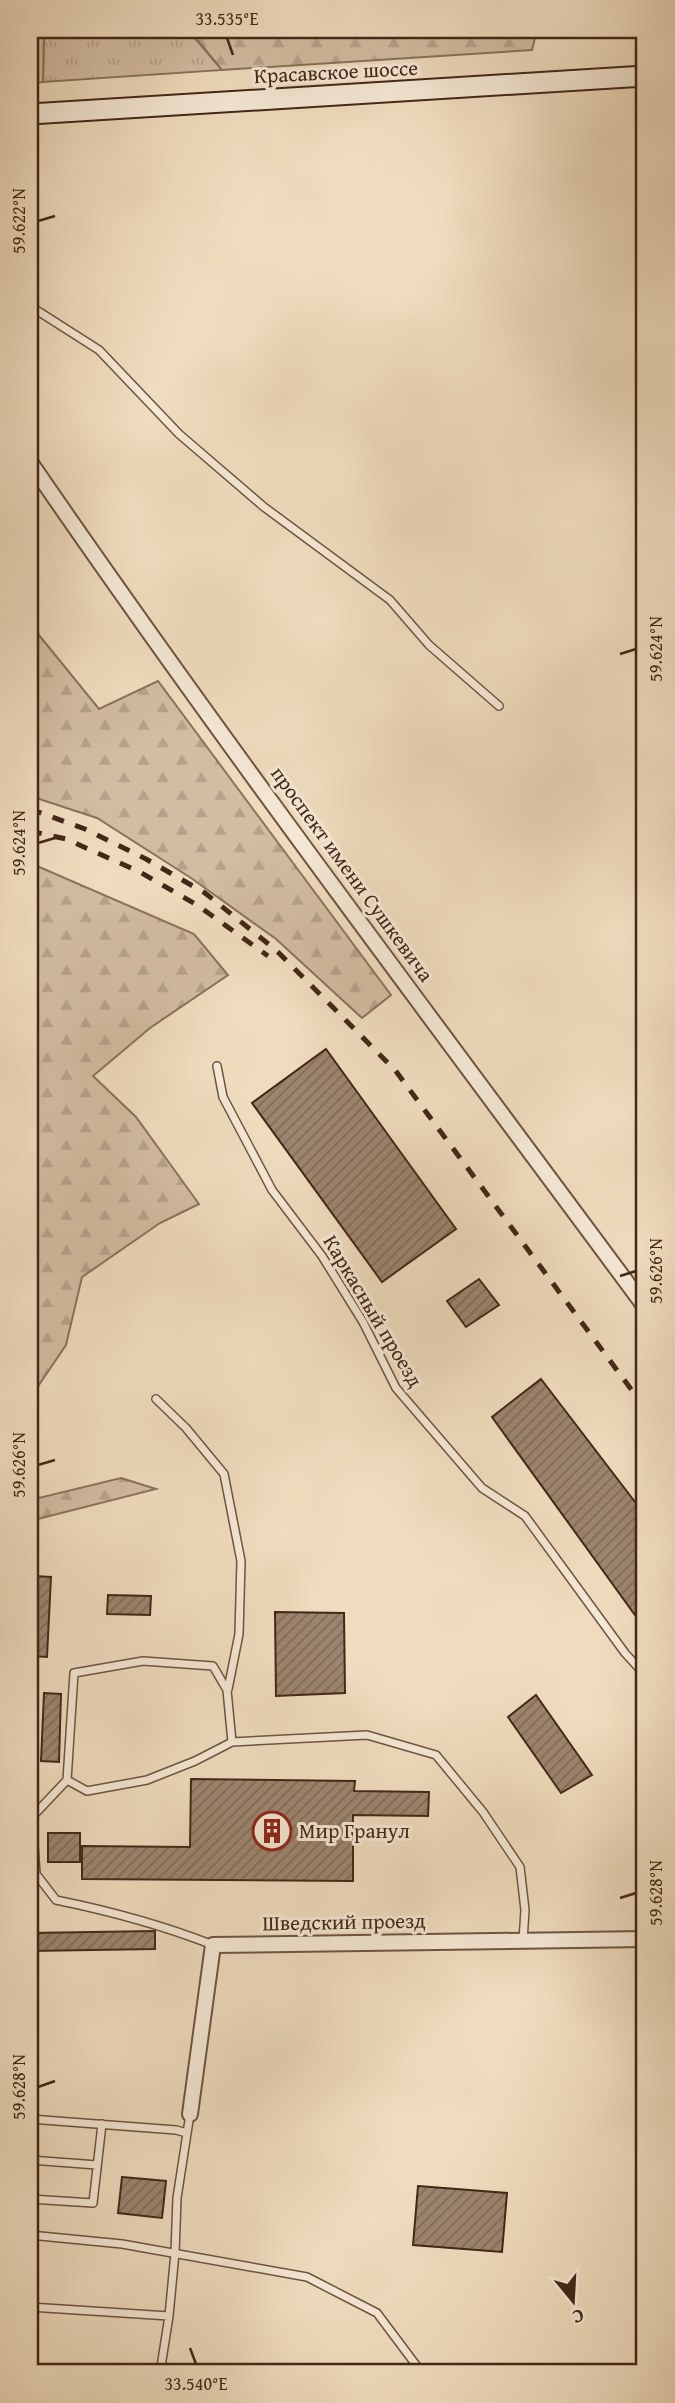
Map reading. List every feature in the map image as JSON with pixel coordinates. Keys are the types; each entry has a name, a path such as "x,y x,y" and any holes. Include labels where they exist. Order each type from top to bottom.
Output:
{"street":[{"name":"Красавское шоссе","path":"30,114 645,76"},
{"name":"проспект имени Сушкевича","path":"30,462 92,552 387,959 645,1307"},
{"name":"Шведский проезд","path":"213,1945 645,1940"},
{"path":"190,2114 213,1945"}],"lane":[{"path":"30,306 99,350 179,434 264,507 390,600 429,645 499,706"},
{"name":"Каркасный проезд","path":"217,1066 223,1097 272,1190 322,1256 363,1322 396,1388 482,1488 526,1516 625,1653 645,1675"},
{"path":"156,1399 186,1428 224,1474 241,1561 239,1634 228,1690 232,1742"},
{"path":"213,1945 170,1928 56,1900 36,1874 32,1817 67,1780 74,1673 143,1661 213,1666 228,1690"},
{"path":"67,1780 87,1791 147,1780 195,1761 232,1742 367,1735 436,1755 483,1812 520,1867 525,1909 523,1941"},
{"path":"160,2373 169,2316 177,2198 190,2114"},
{"path":"30,2119 187,2133"},
{"path":"30,2199 93,2203 102,2124"},
{"path":"30,2160 97,2165"},
{"path":"30,2235 122,2244 307,2277 377,2313 422,2373"},
{"path":"30,2307 169,2316"}],"green space":[{"path":"30,30 44,30 43,82 30,83"},
{"path":"44,30 188,30 222,70 43,82"},
{"path":"189,30 537,30 532,50 222,70"},
{"path":"30,624 99,709 158,681 391,995 362,1018 276,939 191,878 97,818 30,796"},
{"path":"30,863 194,934 228,975 150,1028 93,1076 136,1117 199,1204 160,1223 82,1277 66,1345 30,1398"},
{"path":"121,1478 156,1489 30,1521 30,1487 39,1498"}],"building":[{"path":"326,1049 456,1229 382,1282 252,1103"},
{"path":"479,1279 499,1305 466,1327 447,1301"},
{"path":"541,1379 645,1515 645,1629 492,1417"},
{"path":"34,1576 51,1577 47,1657 31,1656"},
{"path":"108,1595 151,1596 150,1615 107,1614"},
{"path":"275,1612 344,1613 345,1693 276,1696"},
{"path":"44,1693 61,1694 59,1762 41,1761"},
{"path":"536,1695 592,1775 561,1793 508,1717"},
{"name":"Мир Гранул","path":"191,1779 355,1781 354,1791 429,1792 428,1816 353,1815 353,1881 82,1879 82,1846 190,1847"},
{"path":"48,1833 80,1833 80,1862 48,1862"},
{"path":"155,1931 155,1949 30,1951 30,1933"},
{"path":"122,2177 166,2181 162,2218 118,2213"},
{"path":"418,2186 507,2193 502,2252 413,2245"}],"railway":[{"path":"30,809 85,829 146,859 205,893 276,950 395,1070 645,1408"},
{"path":"30,831 66,839 140,872 197,905 268,956"}],"place":[{"name":"Мир Гранул","path":"272,1831"}]}
